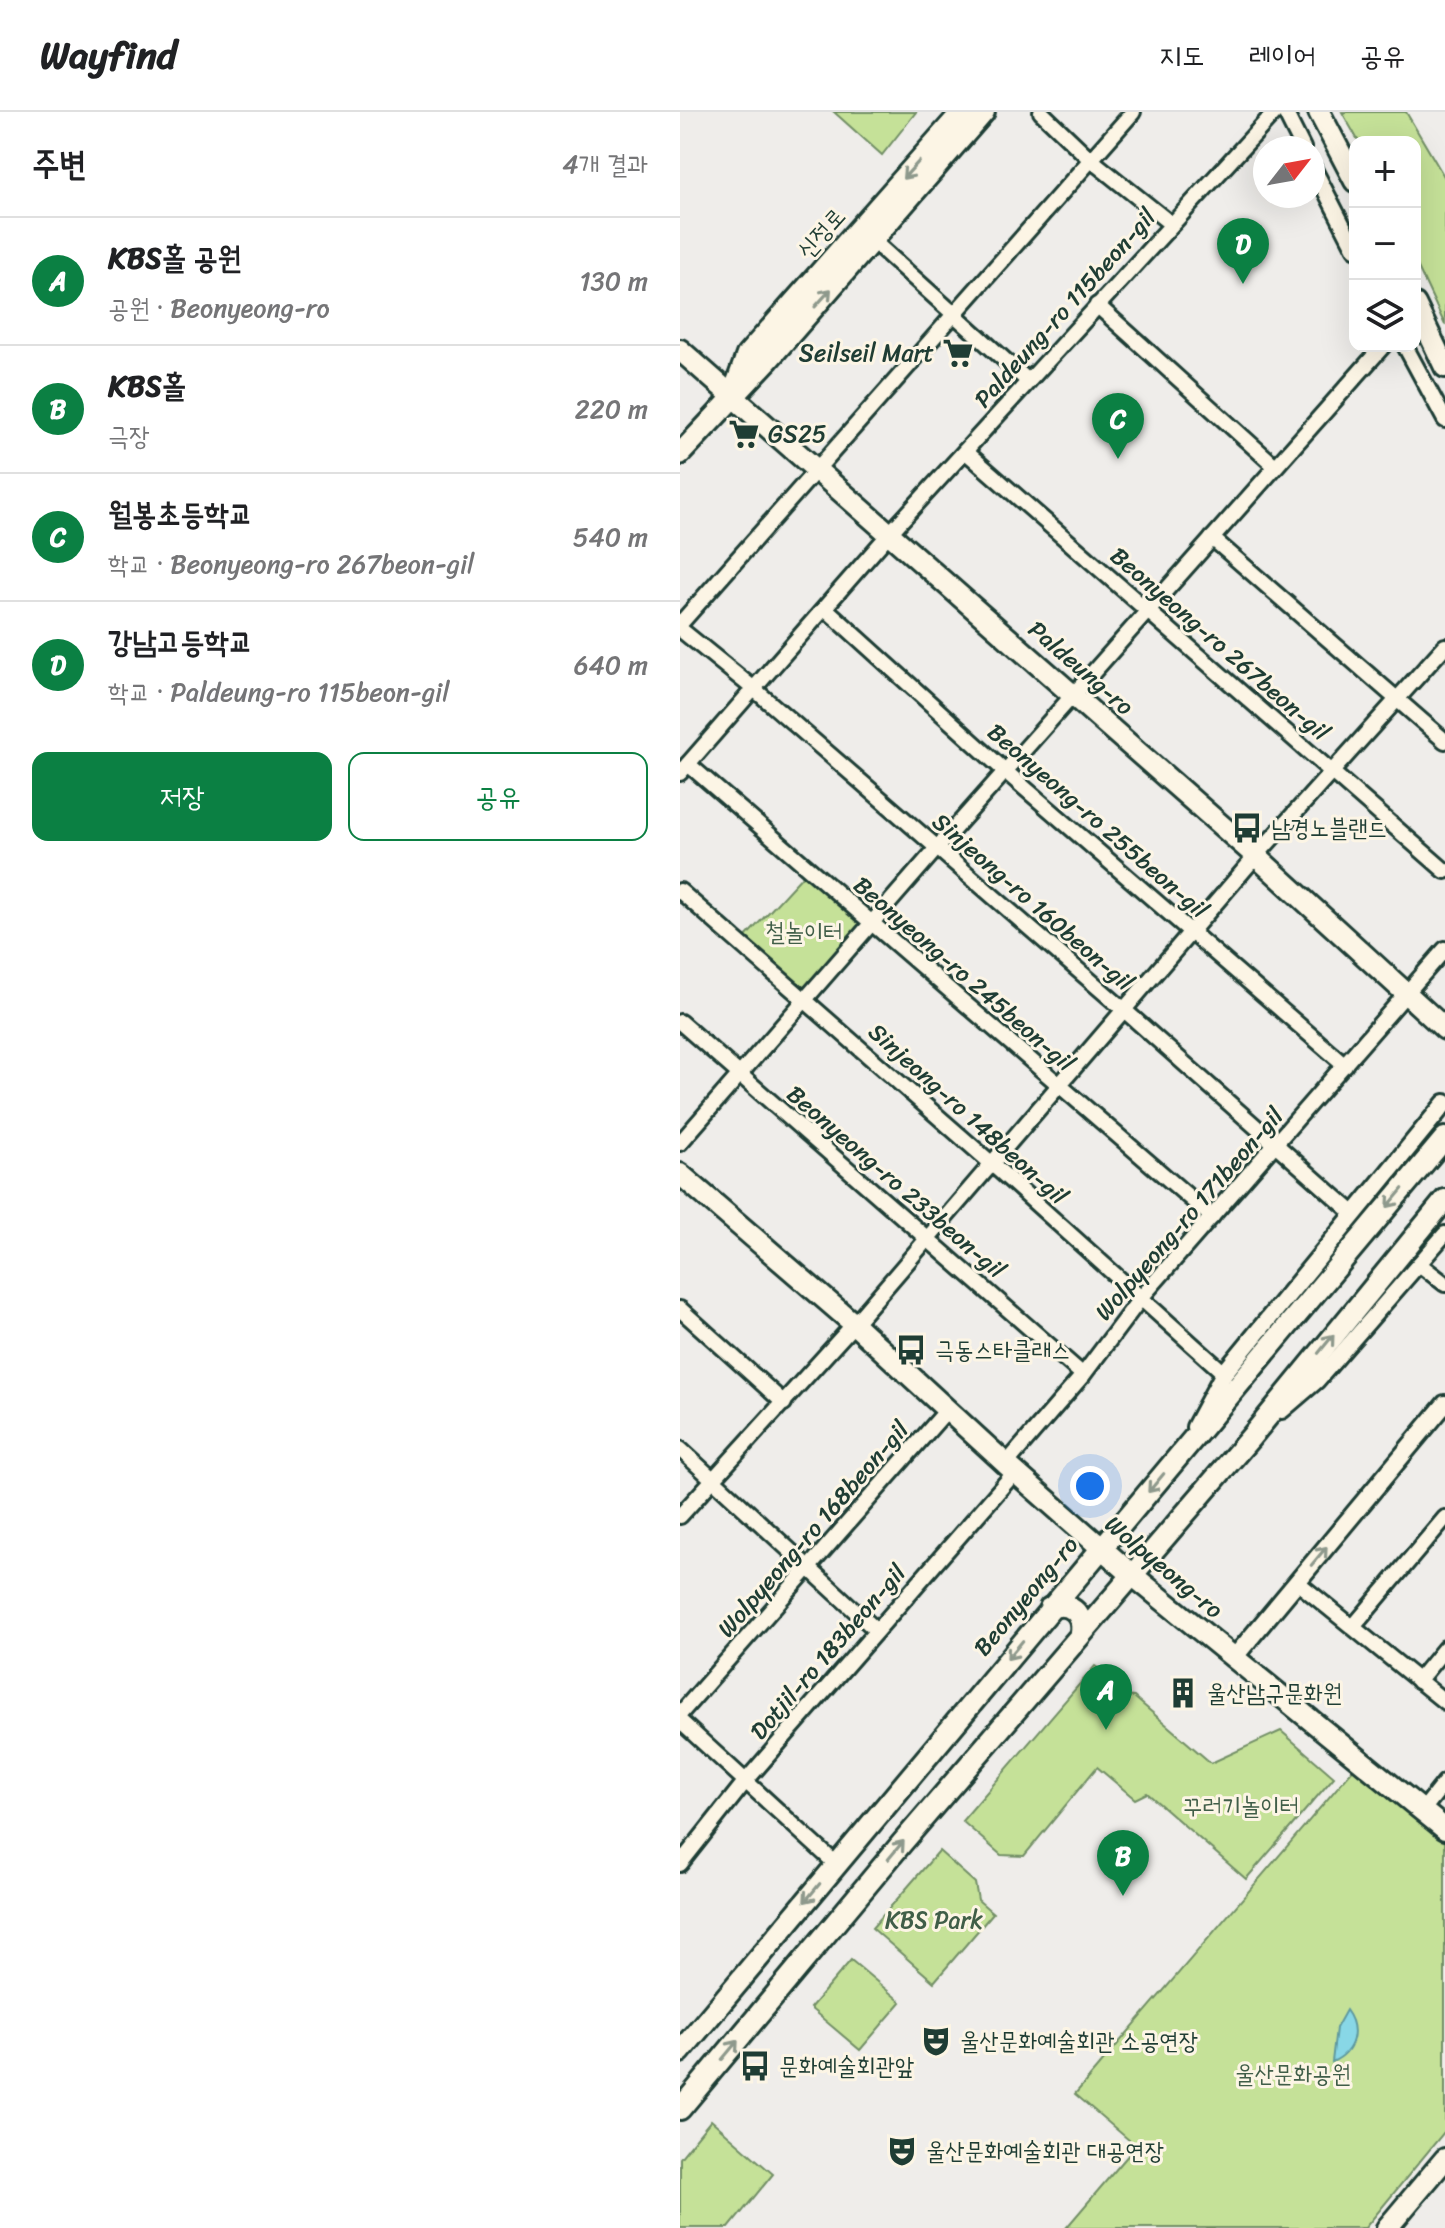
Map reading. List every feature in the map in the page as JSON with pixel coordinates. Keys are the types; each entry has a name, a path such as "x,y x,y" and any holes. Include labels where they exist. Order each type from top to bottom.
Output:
{"main road":[{"name":"신정로","path":"787,324 950,140 962,112"},
{"path":"680,454 732,396 787,324 873,241 950,140 984,112"},
{"path":"1319,112 1349,170"},
{"path":"1421,317 1445,367"},
{"name":"Paldeung-ro","path":"680,350 1256,856 1445,1029"},
{"name":"Beonyeong-ro","path":"680,2052 1445,1138"},
{"name":"Wolpyeong-ro","path":"680,1174 854,1324 1131,1574 1445,1829"},
{"path":"680,2109 1131,1574 1251,1437 1445,1200"},
{"path":"1050,1608 1059,1605 1075,1610 1080,1617 1081,1633"},
{"path":"1387,2228 1445,2159"}],"street":[{"path":"1041,112 1090,159 1171,224"},
{"path":"680,626 1133,112"},
{"name":"Paldeung-ro 115beon-gil","path":"684,768 889,534 1275,112"},
{"path":"1285,112 1297,136"},
{"path":"1325,190 1349,237"},
{"path":"873,241 1028,381"},
{"path":"1097,305 1275,466"},
{"path":"680,1143 1378,352"},
{"path":"1408,352 1445,420"},
{"name":"Beonyeong-ro 267beon-gil","path":"965,451 1445,871"},
{"path":"1212,538 1445,741"},
{"name":"Beonyeong-ro 255beon-gil","path":"825,608 1005,771 1345,1065"},
{"name":"Sinjeong-ro 160beon-gil","path":"680,626 1123,1009 1353,1213"},
{"path":"680,1516 854,1324 1256,856 1445,646"},
{"name":"Beonyeong-ro 245beon-gil","path":"684,768 872,923 1212,1217"},
{"name":"Sinjeong-ro 148beon-gil","path":"680,891 991,1163 1224,1373"},
{"name":"Wolpyeong-ro 171beon-gil","path":"1010,1468 1140,1299 1445,949"},
{"name":"Beonyeong-ro 233beon-gil","path":"680,1022 1083,1375"},
{"path":"1182,1451 1224,1373 1445,1103"},
{"path":"1251,1437 1317,1381 1445,1234"},
{"path":"1419,1264 1445,1284"},
{"path":"680,1309 784,1403"},
{"path":"1233,1659 1445,1404"},
{"name":"Wolpyeong-ro 168beon-gil","path":"680,1714 947,1410"},
{"path":"680,1449 714,1477 876,1630"},
{"name":"Dotjil-ro 183beon-gil","path":"682,1858 1010,1468"},
{"path":"1353,1627 1445,1518"},
{"path":"1297,1582 1445,1702"},
{"path":"1418,1681 1445,1648"},
{"path":"680,1721 744,1783 836,1864"},
{"path":"1423,1810 1445,1782"}],"green space":[{"path":"834,112 916,112 882,155"},
{"path":"1342,112 1406,112 1420,136 1356,136"},
{"path":"1421,137 1445,178 1445,325 1421,274"},
{"name":"철놀이터","path":"806,872 865,923 802,992 743,940"},
{"name":"꾸러기놀이터","path":"1095,1666 1104,1672 1105,1686 1116,1695 1134,1697 1211,1763 1281,1731 1334,1777 1246,1879 1147,1793 1135,1799 1097,1767 1024,1856 1001,1855 962,1821"},
{"name":"울산문화공원","path":"1355,1767 1445,1842 1445,2131 1365,2228 1066,2228 1136,2146 1075,2094"},
{"name":"KBS Park","path":"939,1851 975,1883 978,1900 993,1913 934,1982 872,1928"},
{"path":"851,1960 901,2002 860,2050 810,2008"},
{"path":"711,2120 773,2174 729,2228 680,2228 680,2158"}],"water":[{"path":"1346,2010 1353,2025 1353,2039 1346,2052 1332,2062 1336,2028"}],"place":[{"name":"강남고등학교","path":"1243,284"},
{"name":"Seilseil Mart","path":"958,353"},
{"name":"GS25","path":"744,434"},
{"name":"월봉초등학교","path":"1118,459"},
{"name":"남경노블랜드","path":"1247,828"},
{"name":"극동스타클래스","path":"911,1350"},
{"name":"울산남구문화원","path":"1183,1693"},
{"name":"KBS홀 공원","path":"1106,1730"},
{"name":"KBS홀","path":"1123,1896"},
{"name":"울산문화예술회관 소공연장","path":"936,2041"},
{"name":"문화예술회관앞","path":"755,2066"},
{"name":"울산문화예술회관 대공연장","path":"902,2151"}]}
